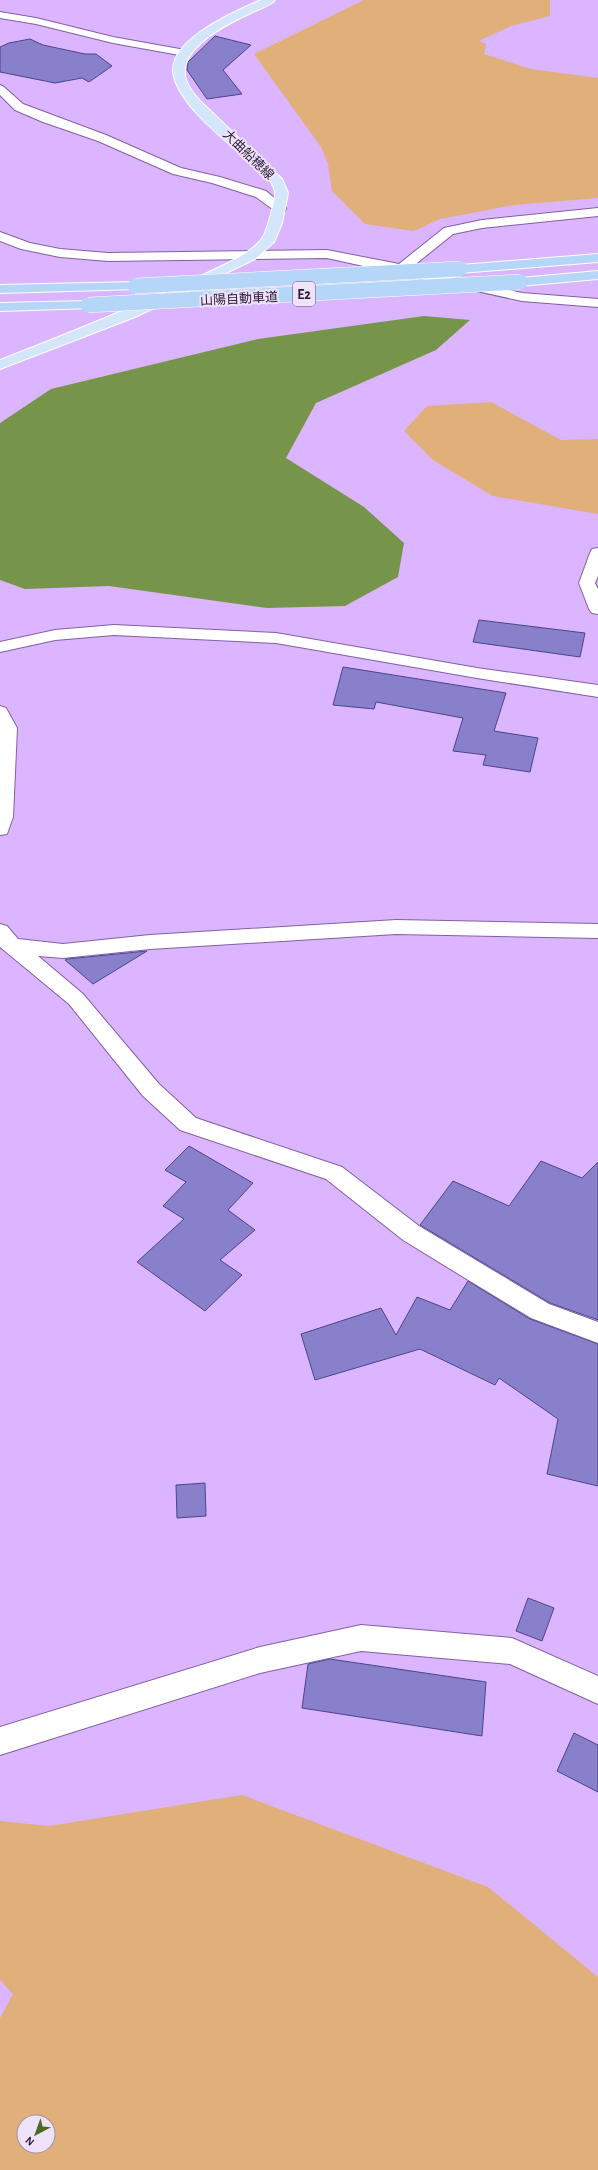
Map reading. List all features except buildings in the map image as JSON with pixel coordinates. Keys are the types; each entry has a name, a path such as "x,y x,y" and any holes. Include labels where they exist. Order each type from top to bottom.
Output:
{"highway":[{"name":"山陽自動車道","path":"0,289 136,286 460,269 598,258"},
{"name":"山陽自動車道","path":"0,307 88,305 520,282 598,275"}],"main road":[{"path":"185,53 215,28 270,0"},
{"name":"大曲船穂線","path":"0,365 130,314 222,271 250,256 269,239 280,208 282,193 276,179 201,110 188,93 180,78 179,66 185,53"}],"street":[{"path":"0,15 36,21 113,40 185,53"},
{"path":"0,89 19,107 33,113 102,138 177,171 216,180 261,194 280,208"},
{"path":"402,269 432,243 450,231 482,224 598,212"},
{"path":"0,236 26,246 60,253 108,257 328,254 402,269 522,297 598,303"},
{"path":"598,553 587,583 598,609"},
{"path":"0,647 55,635 114,630 276,638 477,673 598,691"},
{"path":"0,712 8,728 3,817 0,829"},
{"path":"4,940 63,951 150,942 396,927 598,931"},
{"path":"4,940 76,998 151,1090 188,1124 334,1174 411,1233 473,1271 540,1311 598,1333"},
{"path":"0,1741 260,1660 361,1638 512,1651 598,1690"}],"shaded area":[{"path":"364,0 550,0 550,16 511,26 479,41 486,44 484,54 531,69 598,78 598,198 514,205 440,219 414,231 365,224 332,191 328,164 321,147 254,54"},
{"path":"424,316 470,320 436,350 316,403 286,458 364,507 404,543 398,577 345,606 267,608 109,586 25,589 0,580 0,423 51,389 258,339"},
{"path":"491,402 561,440 598,439 598,514 493,496 433,460 404,431 427,406"},
{"path":"242,1795 488,1887 598,1977 598,2170 0,2170 0,2018 13,1994 0,1980 0,1821 49,1826"}]}
